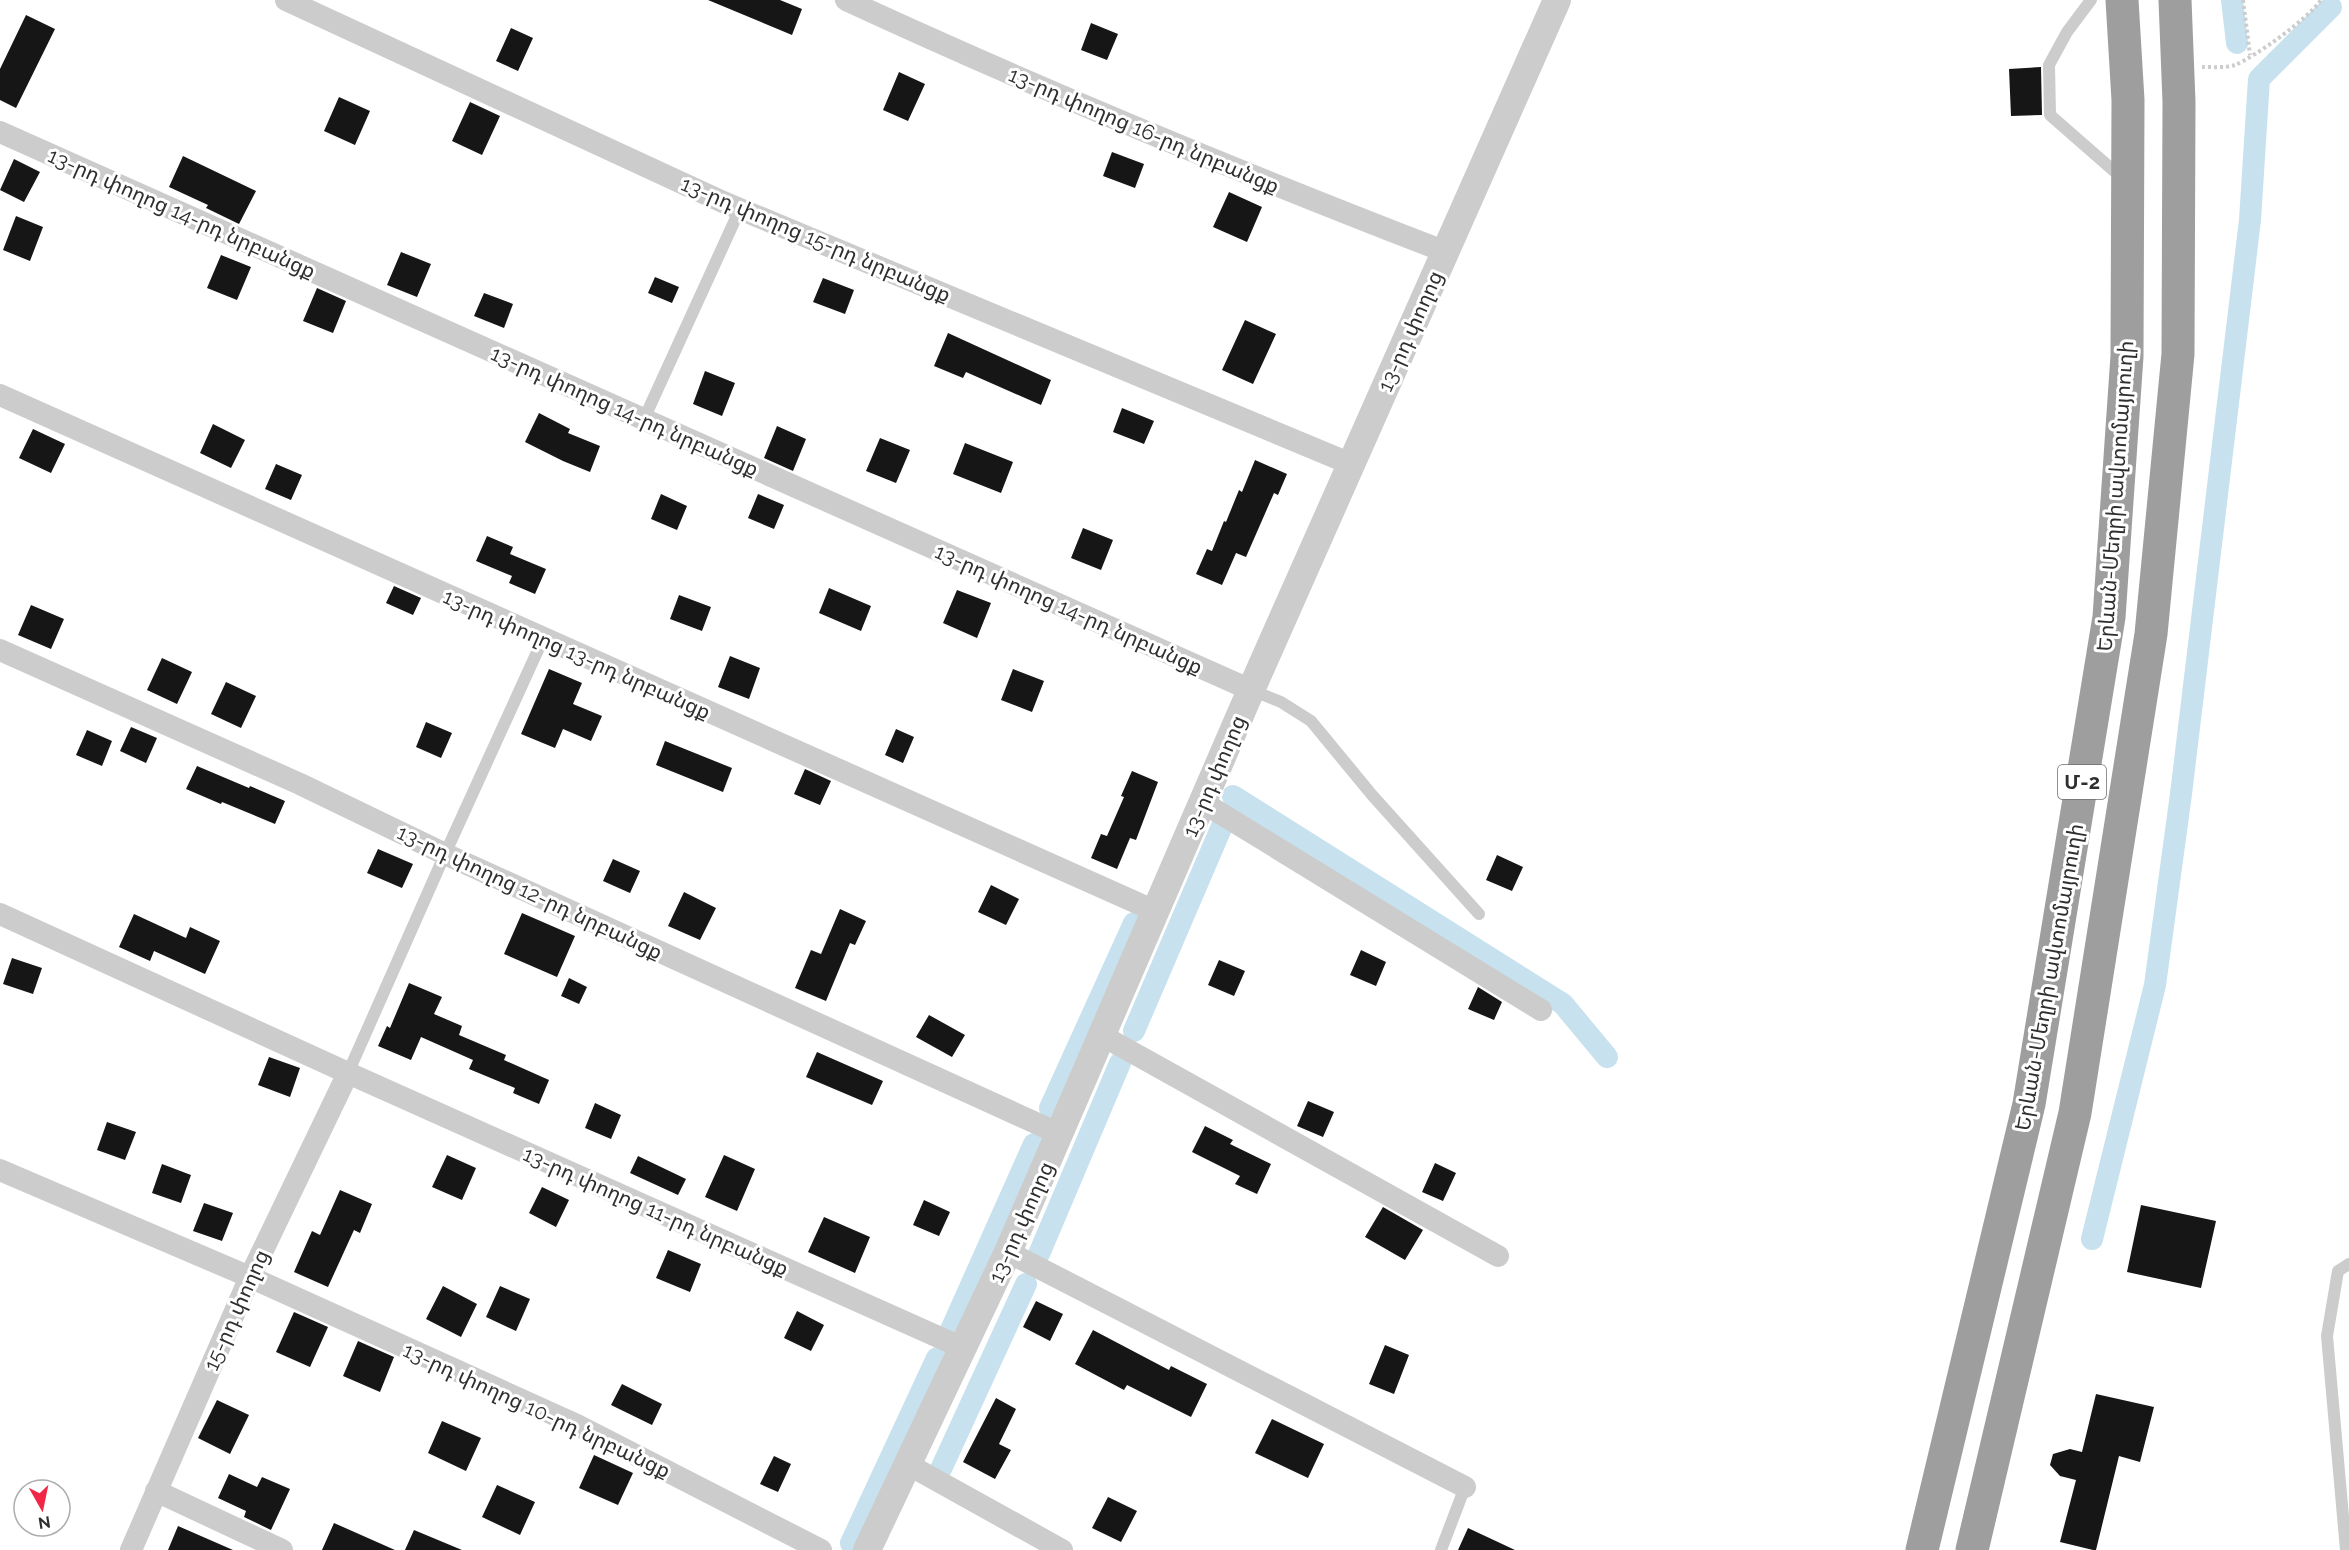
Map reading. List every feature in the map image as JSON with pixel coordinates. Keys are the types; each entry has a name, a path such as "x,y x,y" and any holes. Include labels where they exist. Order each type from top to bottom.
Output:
{"highway":[{"name":"Երևան-Մեղրի ավտոմայրուղի","path":"1922,1550 2029,1104 2109,617 2127,356 2128,100 2122,0"},
{"name":"Երևան-Մեղրի ավտոմայրուղի","path":"1972,1550 2075,1113 2151,634 2178,354 2179,102 2175,0"}],"street":[{"name":"13-րդ փողոց 15-րդ նրբանցք","path":"286,0 740,209 1351,464"},
{"name":"13-րդ փողոց 16-րդ նրբանցք","path":"846,0 1292,192 1446,252"},
{"name":"13-րդ փողոց","path":"867,1550 1008,1252 1251,690 1557,0"},
{"name":"13-րդ փողոց 14-րդ նրբանցք","path":"0,132 1251,690"},
{"name":"13-րդ փողոց 13-րդ նրբանցք","path":"0,396 1155,911"},
{"name":"13-րդ փողոց 12-րդ նրբանցք","path":"0,650 300,784 445,854 1060,1134"},
{"path":"1202,802 1541,1010"},
{"name":"13-րդ փողոց 11-րդ նրբանցք","path":"0,914 348,1073 963,1348"},
{"path":"1101,1035 1498,1256"},
{"name":"15-րդ փողոց","path":"130,1550 250,1277 348,1073"},
{"name":"13-րդ փողոց 10-րդ նրբանցք","path":"0,1170 250,1277 577,1425 821,1550"},
{"path":"1008,1252 1465,1487"},
{"path":"909,1465 1062,1550"},
{"path":"156,1491 282,1550"}],"lane":[{"path":"2091,0 2067,32 2049,64 2050,115 2128,183"},
{"path":"644,419 740,209"},
{"path":"348,1073 543,639"},
{"path":"1251,690 1281,702 1311,721 1339,752 1372,795 1479,914"},
{"path":"2346,1550 2346,1524 2327,1336 2337,1271 2349,1264"},
{"path":"1441,1550 1465,1487"}],"path":[{"path":"2243,0 2250,55"},
{"path":"2178,69 2234,65 2278,38 2313,10 2321,0"}],"building":[{"path":"708,0 780,0 802,9 792,35"},
{"path":"26,15 55,29 16,108 0,100 0,69"},
{"path":"1091,23 1118,34 1107,60 1081,50"},
{"path":"511,28 533,38 518,71 496,61"},
{"path":"2041,67 2042,115 2011,116 2009,69"},
{"path":"899,72 925,84 908,121 883,110"},
{"path":"339,97 370,111 355,145 324,131"},
{"path":"470,102 500,116 482,155 452,141"},
{"path":"1112,152 1144,164 1135,188 1103,176"},
{"path":"183,156 256,191 239,224 206,208 208,205 169,187"},
{"path":"14,159 40,172 24,202 0,190"},
{"path":"1229,192 1262,207 1247,242 1213,227"},
{"path":"16,216 43,227 30,261 3,250"},
{"path":"401,252 431,264 417,297 387,285"},
{"path":"221,255 251,267 237,300 207,288"},
{"path":"655,277 679,287 672,303 648,293"},
{"path":"823,278 854,290 845,314 813,302"},
{"path":"317,288 346,301 333,333 303,321"},
{"path":"484,293 513,304 504,328 474,316"},
{"path":"1245,320 1276,334 1253,384 1222,370"},
{"path":"948,333 1051,380 1041,405 966,372 963,378 934,366"},
{"path":"705,371 735,383 722,416 693,404"},
{"path":"1122,408 1154,421 1144,444 1113,432"},
{"path":"539,413 570,429 568,433 600,446 590,472 525,442"},
{"path":"213,424 245,440 231,468 200,453"},
{"path":"777,426 806,439 793,471 764,458"},
{"path":"33,429 65,444 51,473 19,458"},
{"path":"880,438 910,450 896,483 866,471"},
{"path":"965,443 1013,462 1001,493 953,474"},
{"path":"1255,460 1287,474 1278,495 1274,493 1246,557 1236,553 1222,585 1196,574 1207,549 1212,551 1224,521 1226,522 1239,490 1242,492"},
{"path":"276,464 302,475 291,500 265,489"},
{"path":"661,494 687,506 677,530 651,519"},
{"path":"758,494 784,505 774,529 748,518"},
{"path":"1083,528 1113,540 1101,570 1071,558"},
{"path":"487,536 513,547 510,554 546,569 535,594 509,583 512,576 476,561"},
{"path":"394,586 421,598 413,615 386,603"},
{"path":"829,588 871,606 861,631 819,613"},
{"path":"957,590 991,603 977,638 943,623"},
{"path":"679,595 711,607 702,631 670,619"},
{"path":"31,605 64,619 51,649 18,635"},
{"path":"730,656 760,668 749,699 718,687"},
{"path":"162,658 192,672 177,704 147,690"},
{"path":"549,669 582,683 573,704 602,716 591,741 563,729 555,748 521,734"},
{"path":"1013,669 1044,681 1032,712 1001,700"},
{"path":"226,682 256,696 241,728 211,714"},
{"path":"426,722 452,733 441,758 416,747"},
{"path":"131,727 157,738 146,763 120,751"},
{"path":"896,729 914,737 903,763 885,755"},
{"path":"87,730 112,741 102,766 76,755"},
{"path":"665,741 732,768 723,792 656,765"},
{"path":"197,766 285,801 275,824 186,789"},
{"path":"805,769 831,781 820,805 794,794"},
{"path":"1132,771 1158,782 1136,840 1130,838 1117,869 1091,858 1101,834 1107,836 1124,797 1121,796"},
{"path":"378,849 413,864 402,888 367,873"},
{"path":"1497,855 1523,867 1512,891 1486,880"},
{"path":"613,859 640,871 630,893 603,881"},
{"path":"991,885 1019,899 1006,925 978,912"},
{"path":"684,892 716,908 700,940 668,926"},
{"path":"840,909 866,921 855,945 850,943 826,1001 795,988 811,950 821,954"},
{"path":"522,913 575,936 557,977 504,954"},
{"path":"134,914 186,938 190,927 220,941 205,974 154,951 150,961 119,947"},
{"path":"1361,950 1386,962 1376,986 1350,975"},
{"path":"12,958 42,968 33,994 3,984"},
{"path":"1219,960 1245,971 1234,996 1208,985"},
{"path":"569,978 587,987 579,1004 561,996"},
{"path":"409,983 442,997 434,1014 462,1026 459,1035 506,1055 504,1060 549,1080 539,1104 513,1093 515,1088 469,1069 473,1060 421,1037 411,1060 378,1046 387,1026 390,1028"},
{"path":"1478,987 1502,1002 1494,1020 1468,1009"},
{"path":"929,1015 965,1035 952,1057 916,1037"},
{"path":"817,1052 883,1081 872,1105 806,1077"},
{"path":"269,1057 300,1068 290,1097 258,1085"},
{"path":"1308,1101 1334,1112 1323,1137 1297,1126"},
{"path":"595,1103 621,1115 611,1139 585,1128"},
{"path":"107,1122 136,1132 125,1160 97,1150"},
{"path":"1205,1126 1233,1140 1230,1144 1271,1164 1257,1194 1235,1184 1240,1176 1192,1152"},
{"path":"447,1155 476,1168 462,1200 432,1187"},
{"path":"724,1155 755,1169 737,1211 705,1197"},
{"path":"638,1156 686,1179 678,1195 630,1173"},
{"path":"1435,1163 1456,1173 1443,1201 1422,1192"},
{"path":"162,1164 191,1175 181,1203 152,1193"},
{"path":"542,1187 569,1200 556,1227 529,1213"},
{"path":"340,1190 372,1204 360,1233 354,1230 328,1287 294,1272 312,1231 320,1235"},
{"path":"924,1200 950,1212 939,1236 913,1225"},
{"path":"204,1203 233,1213 222,1241 193,1231"},
{"path":"2141,1205 2216,1221 2201,1288 2127,1272"},
{"path":"1383,1207 1423,1230 1405,1260 1365,1237"},
{"path":"824,1217 870,1237 855,1273 808,1252"},
{"path":"668,1250 701,1264 690,1292 656,1278"},
{"path":"443,1286 477,1304 461,1337 426,1319"},
{"path":"500,1286 530,1299 516,1331 486,1317"},
{"path":"1036,1301 1063,1314 1050,1341 1023,1327"},
{"path":"797,1311 824,1325 811,1351 784,1338"},
{"path":"294,1312 328,1327 310,1367 276,1352"},
{"path":"1093,1330 1169,1370 1171,1366 1207,1384 1191,1417 1127,1385 1124,1390 1075,1364"},
{"path":"358,1341 394,1357 380,1392 343,1376"},
{"path":"1385,1345 1409,1355 1394,1394 1369,1384"},
{"path":"622,1384 662,1404 652,1425 611,1405"},
{"path":"2096,1394 2154,1407 2140,1462 2119,1456 2096,1550 2093,1550 2060,1542 2076,1480 2060,1476 2050,1465 2053,1454 2070,1449 2082,1452"},
{"path":"996,1398 1016,1409 999,1444 1011,1450 995,1479 963,1462"},
{"path":"217,1400 249,1415 230,1454 198,1438"},
{"path":"1272,1419 1324,1444 1308,1478 1255,1453"},
{"path":"442,1421 481,1438 466,1471 428,1453"},
{"path":"594,1455 633,1473 618,1505 579,1488"},
{"path":"774,1456 791,1464 778,1492 760,1484"},
{"path":"229,1474 257,1487 262,1477 290,1489 271,1530 244,1517 246,1511 218,1498"},
{"path":"497,1485 535,1502 520,1535 482,1517"},
{"path":"1108,1497 1137,1511 1121,1542 1092,1528"},
{"path":"334,1523 395,1550 322,1550"},
{"path":"178,1526 233,1550 168,1550"},
{"path":"1468,1528 1515,1550 1458,1550"},
{"path":"414,1530 462,1550 405,1550"}],"waterway":[{"path":"2232,0 2237,43"},
{"path":"2092,1239 2155,985 2181,794 2250,220 2259,79 2331,7"},
{"path":"1233,796 1563,1004 1607,1057"},
{"path":"1134,1031 1222,826"},
{"path":"1050,1108 1134,923"},
{"path":"1039,1254 1120,1063"},
{"path":"951,1330 1034,1144"},
{"path":"941,1469 1026,1284"},
{"path":"851,1543 937,1358"}]}
